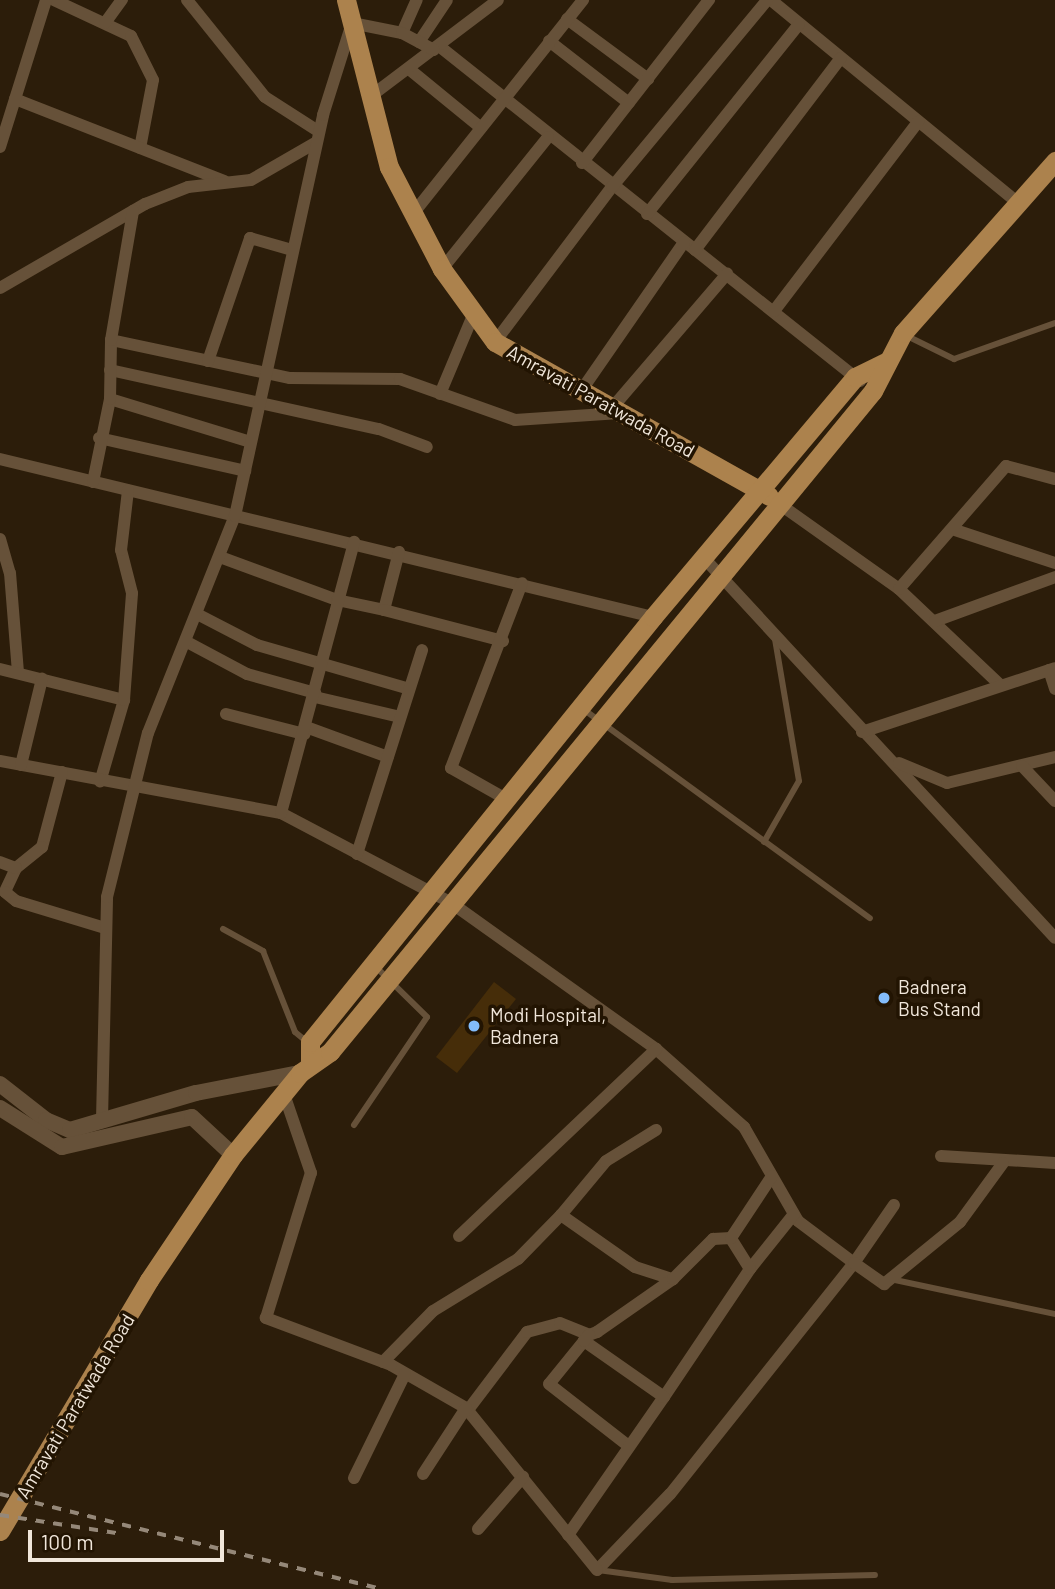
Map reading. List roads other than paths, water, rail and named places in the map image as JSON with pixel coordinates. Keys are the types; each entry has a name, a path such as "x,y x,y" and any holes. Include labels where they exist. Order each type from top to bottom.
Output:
{"main road":[{"name":"Amravati Paratwada Road","path":"346,0 390,167 412,215 442,269 495,342 760,490 778,503"},
{"path":"307,1059 330,1052 597,720 873,391 903,333 1055,161"},
{"path":"855,377 887,362"},
{"name":"Amravati Paratwada Road","path":"0,1531 149,1280 233,1155 284,1094 372,964 428,890 855,377"}],"street":[{"path":"0,147 9,104 46,0"},
{"path":"105,23 122,0"},
{"path":"187,0 265,97 317,137"},
{"path":"402,33 417,0"},
{"path":"419,42 447,0"},
{"path":"371,96 498,0"},
{"path":"412,215 583,0"},
{"path":"582,163 709,0"},
{"path":"495,342 612,187 769,0 1019,204"},
{"path":"60,1 131,36 153,80 140,148"},
{"path":"567,19 648,79"},
{"path":"102,1119 105,928 132,786 235,516 289,249 317,137 352,23 402,33 436,48 873,391"},
{"path":"648,214 799,24"},
{"path":"549,41 629,103"},
{"path":"581,391 690,246 841,58"},
{"path":"409,69 481,128"},
{"path":"9,104 140,148 227,183"},
{"path":"774,311 918,122"},
{"path":"0,288 132,211 187,187 251,180 317,137"},
{"path":"442,269 548,137"},
{"path":"93,482 99,438 110,398 111,340 132,211"},
{"path":"208,360 250,238 289,249"},
{"path":"111,340 301,380 391,378 515,420 616,410 727,274"},
{"path":"440,394 474,313"},
{"path":"110,370 259,407 370,427 428,447"},
{"path":"110,398 251,442"},
{"path":"99,438 245,471"},
{"path":"0,459 235,516 399,551 653,617"},
{"path":"899,589 1006,466 1055,479"},
{"path":"100,782 124,700 132,593 121,539 128,490"},
{"path":"778,503 899,589 1000,685"},
{"path":"952,529 1055,564"},
{"path":"0,539 18,673"},
{"path":"281,813 315,695 318,661 354,542"},
{"path":"384,610 399,551"},
{"path":"220,557 337,600 503,641"},
{"path":"704,558 722,574 774,638 862,732 892,759 1055,938"},
{"path":"935,621 1055,577"},
{"path":"506,799 451,768 503,641 523,583"},
{"path":"198,615 257,645 409,689"},
{"path":"187,642 247,674 315,695 400,716"},
{"path":"357,854 422,650"},
{"path":"0,669 124,700"},
{"path":"862,732 1052,669 1055,689"},
{"path":"21,765 42,679"},
{"path":"226,714 305,730 388,757"},
{"path":"892,759 942,783 1055,757"},
{"path":"0,761 100,782 281,813 450,902 656,1049 744,1127 794,1214 879,1283 895,1280 960,1222 1003,1163"},
{"path":"1022,766 1055,801"},
{"path":"62,772 42,847 16,868 4,887 10,899 105,928"},
{"path":"0,862 16,868"},
{"path":"458,1236 656,1049"},
{"path":"0,1084 63,1129 197,1093 307,1059"},
{"path":"192,1117 197,1093"},
{"path":"284,1094 311,1173 266,1318 383,1362 467,1409 597,1570 670,1494 854,1264 894,1205"},
{"path":"0,1108 42,1139 69,1147 192,1117"},
{"path":"192,1117 233,1155"},
{"path":"383,1362 433,1311 518,1259 561,1215 606,1161 656,1130"},
{"path":"941,1156 1003,1163 1055,1163"},
{"path":"731,1238 772,1177"},
{"path":"568,1535 626,1444 664,1397 750,1269 794,1214"},
{"path":"561,1215 635,1268 673,1279"},
{"path":"731,1238 750,1269"},
{"path":"626,1444 549,1384 587,1338 673,1279 713,1239 731,1238"},
{"path":"423,1474 467,1409 527,1332 560,1323 587,1338 664,1397"},
{"path":"354,1478 405,1374"},
{"path":"478,1529 523,1477"}],"lane":[{"path":"903,333 954,359 1055,323"},
{"path":"764,842 799,781 774,638"},
{"path":"580,707 870,918"},
{"path":"223,929 263,951 307,1059"},
{"path":"354,1125 427,1017 390,976 372,964"},
{"path":"895,1280 1055,1314"},
{"path":"597,1570 672,1580 875,1575"}],"railway":[{"path":"0,1494 382,1589"},
{"path":"0,1515 123,1534"}],"place":[{"name":"Badnera Bus Stand","path":"884,998"},
{"name":"Modi Hospital, Badnera","path":"474,1026"}]}
